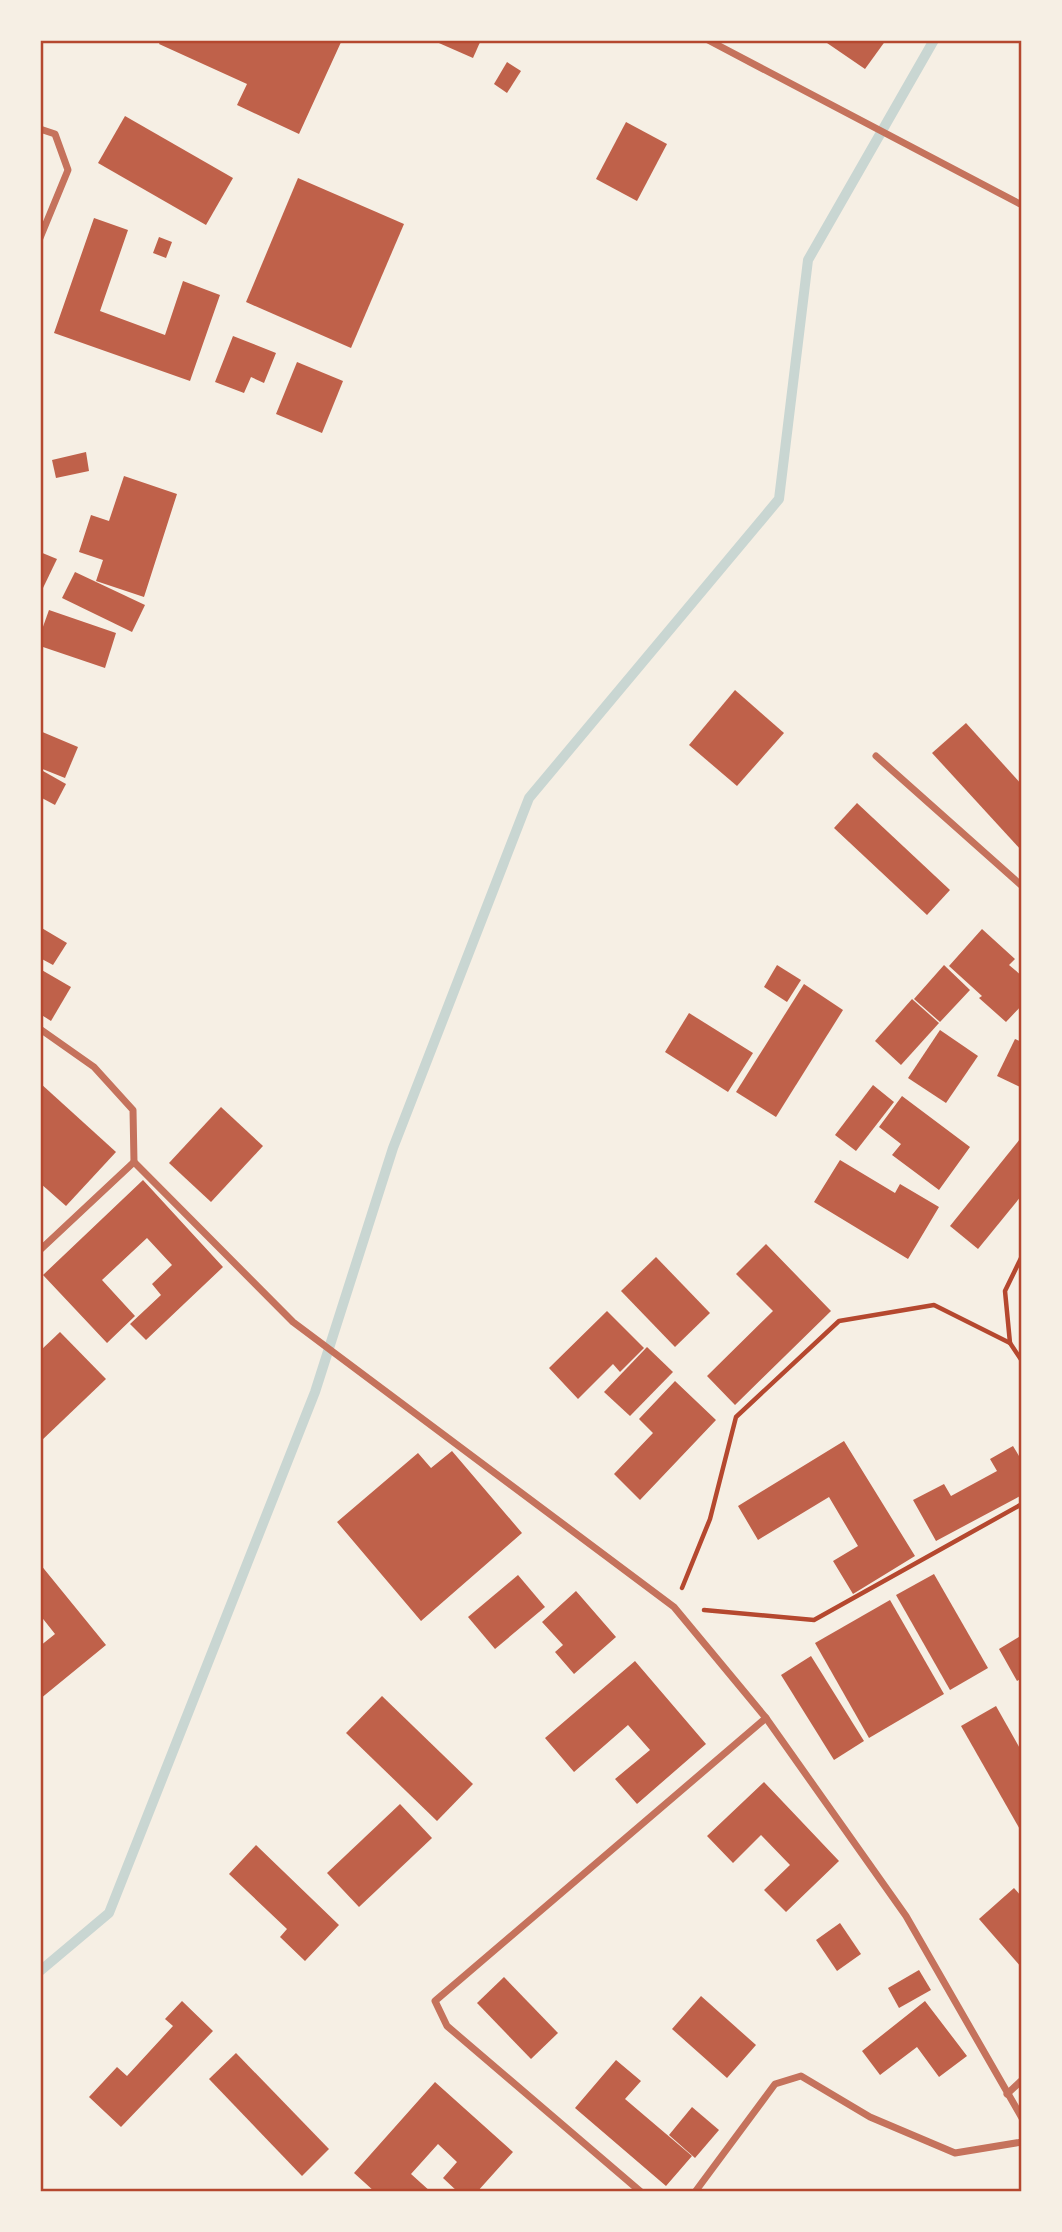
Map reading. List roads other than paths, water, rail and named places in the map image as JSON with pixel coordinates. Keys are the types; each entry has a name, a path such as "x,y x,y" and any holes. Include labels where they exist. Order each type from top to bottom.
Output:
{"street":[{"path":"708,40 1022,205"},
{"path":"40,129 55,134 68,170 40,238"},
{"path":"876,756 1022,886"},
{"path":"40,1029 94,1068 133,1110 134,1162 293,1322 674,1608 766,1718 906,1916 1022,2118"},
{"path":"40,1250 134,1162"},
{"path":"641,2192 447,2026 435,2001 766,1718"},
{"path":"695,2192 775,2084 800,2076 870,2117 956,2153 1022,2142"},
{"path":"1007,2094 1022,2080"}],"waterway":[{"path":"40,1971 109,1913 315,1392 393,1148 529,798 779,499 808,260 934,40"}]}
